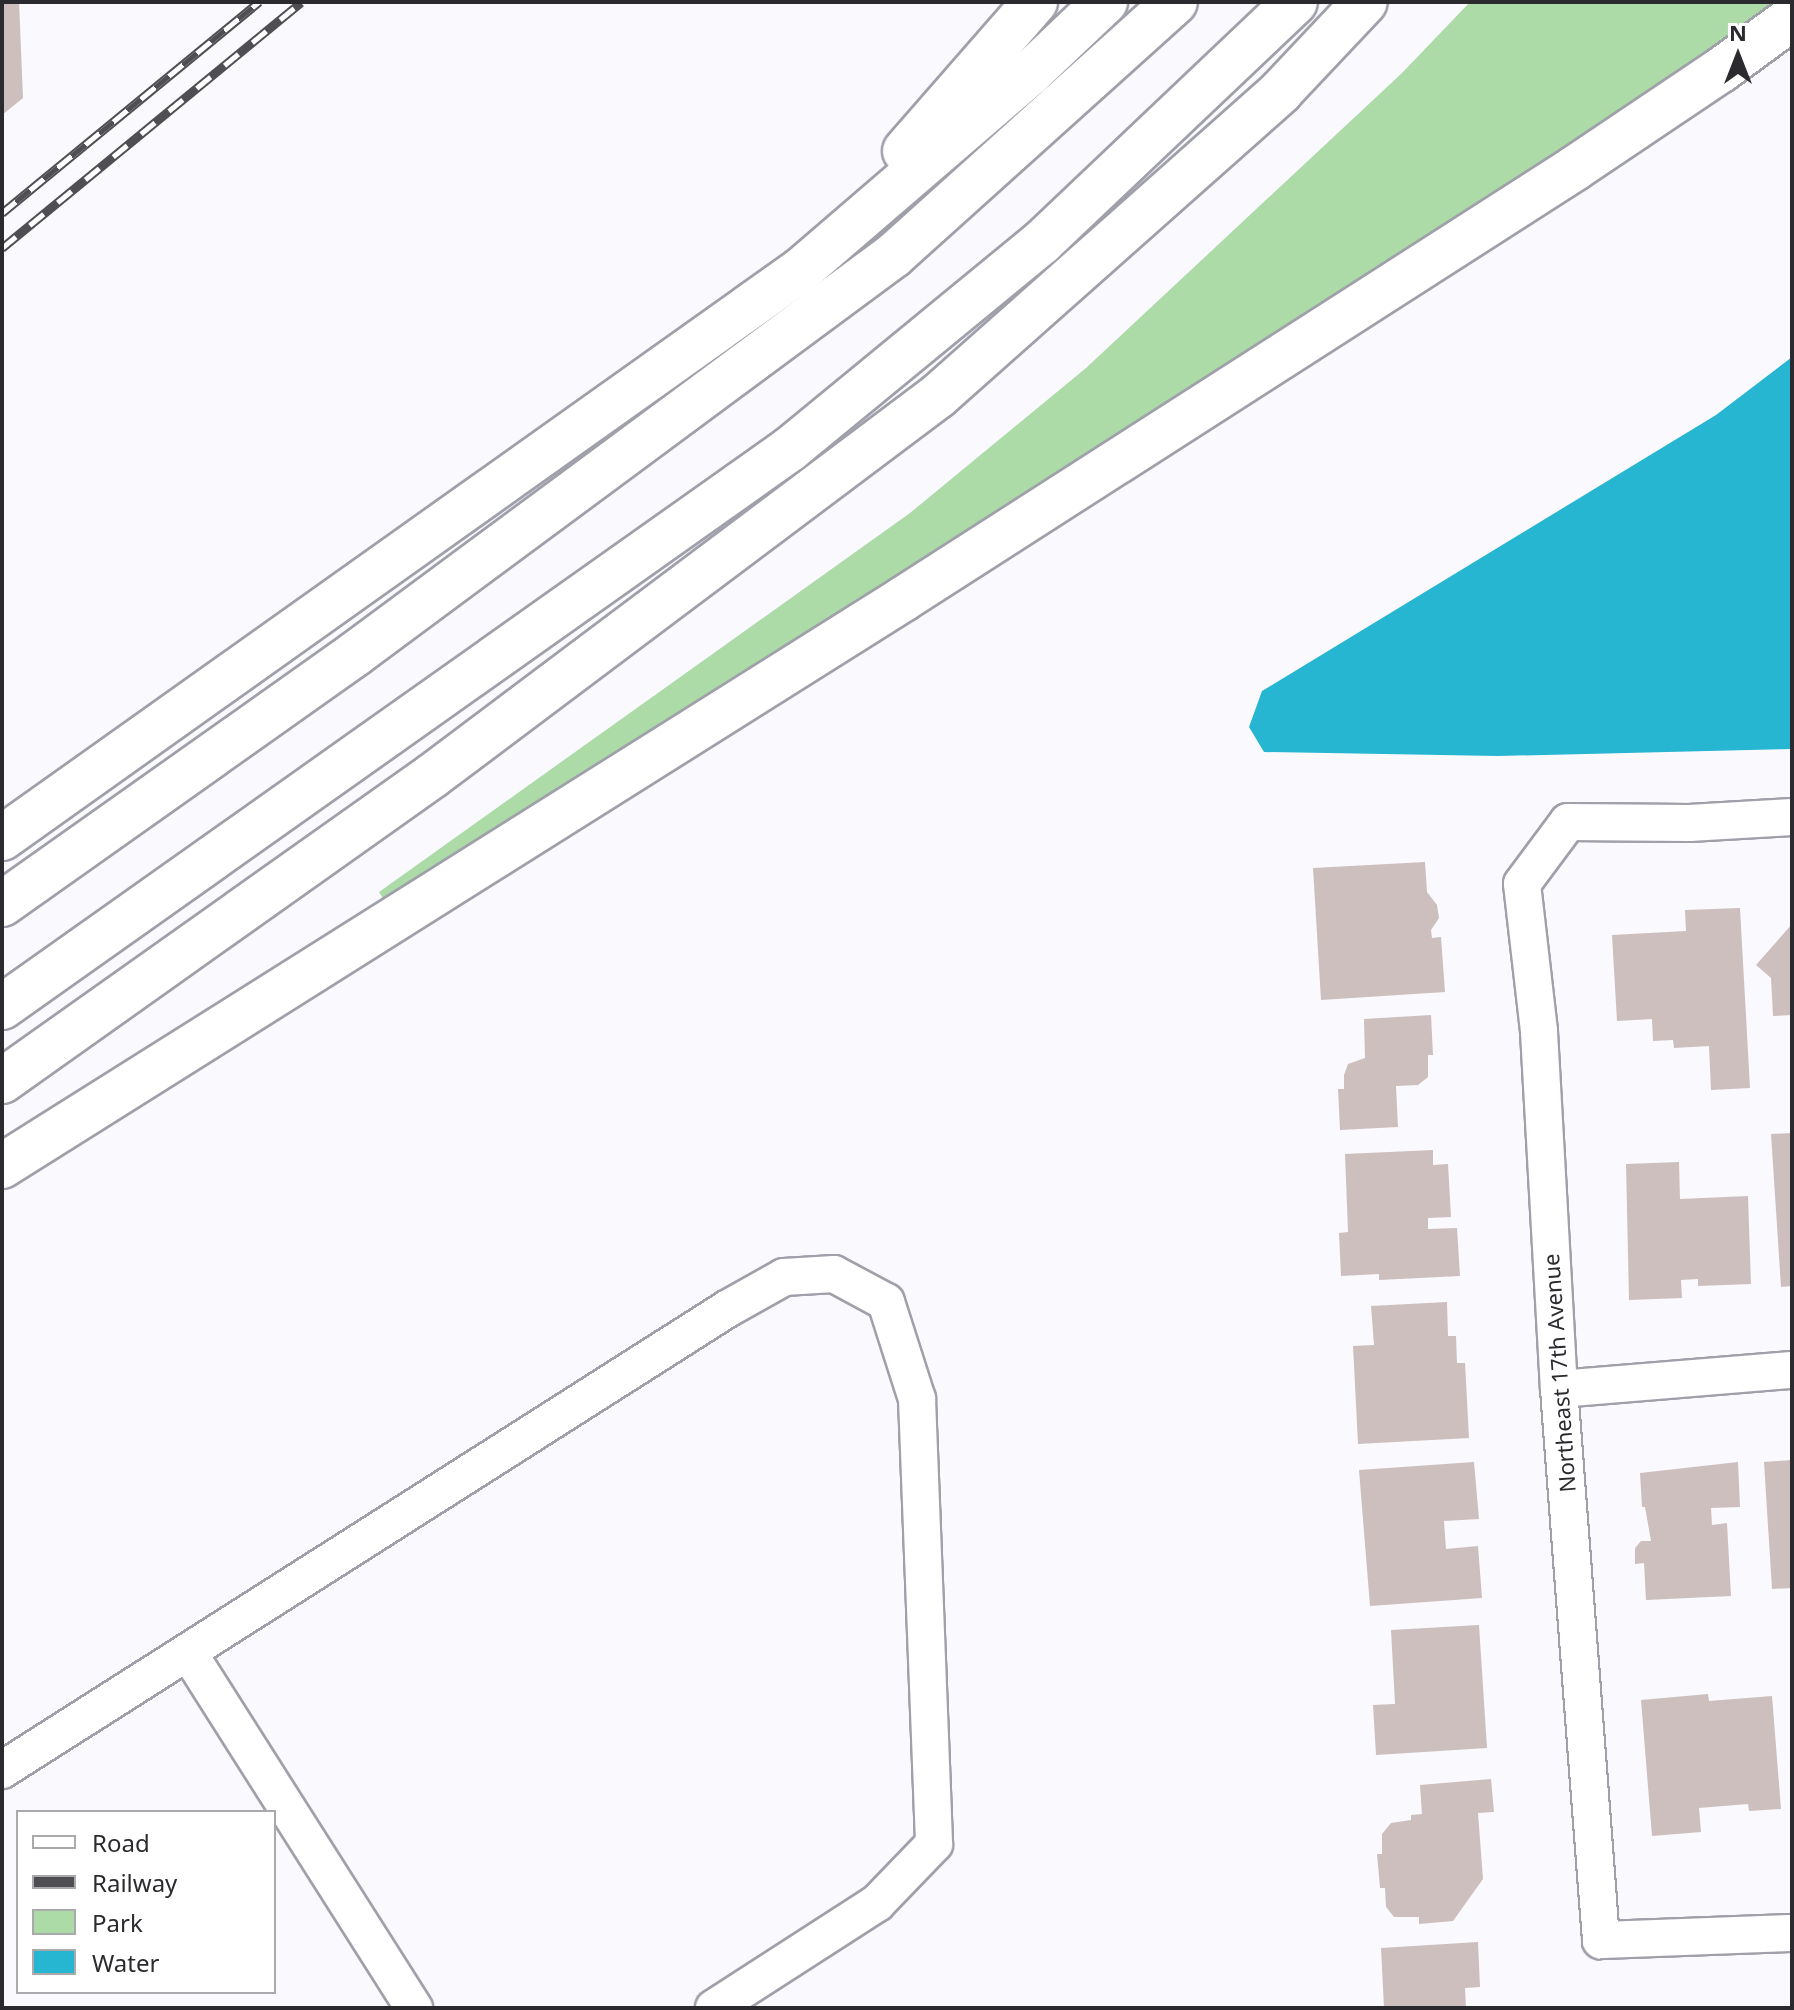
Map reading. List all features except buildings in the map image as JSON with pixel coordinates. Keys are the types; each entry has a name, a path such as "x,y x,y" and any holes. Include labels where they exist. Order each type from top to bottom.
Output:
{"highway":[{"path":"801,270 1035,2"},
{"path":"2,838 801,270 1029,74 1105,2"},
{"path":"2,904 355,654 894,255 1175,2"},
{"path":"2,1007 790,449 1041,243 1295,2"},
{"path":"2,1081 432,776 938,396 1281,91 1365,2"},
{"path":"2,1166 903,599 1575,168 1792,18"}],"street":[{"name":"Northeast 17th Avenue","path":"1792,817 1689,823 1568,822 1522,884 1539,1032 1559,1389 1601,1940 1792,1933"},
{"path":"2,1770 727,1309 784,1277 834,1274 886,1302 917,1399 934,1844 877,1903 714,2008"},
{"path":"1559,1389 1792,1370"},
{"path":"188,1652 414,2008"}],"green space":[{"path":"1470,2 1792,2 871,596 384,900 379,892 910,513 1086,368 1402,73"}],"water":[{"path":"1792,357 1792,749 1498,756 1264,752 1249,727 1262,691 1716,415"}],"railway":[{"path":"2,213 259,2"},
{"path":"2,248 301,2"}]}
